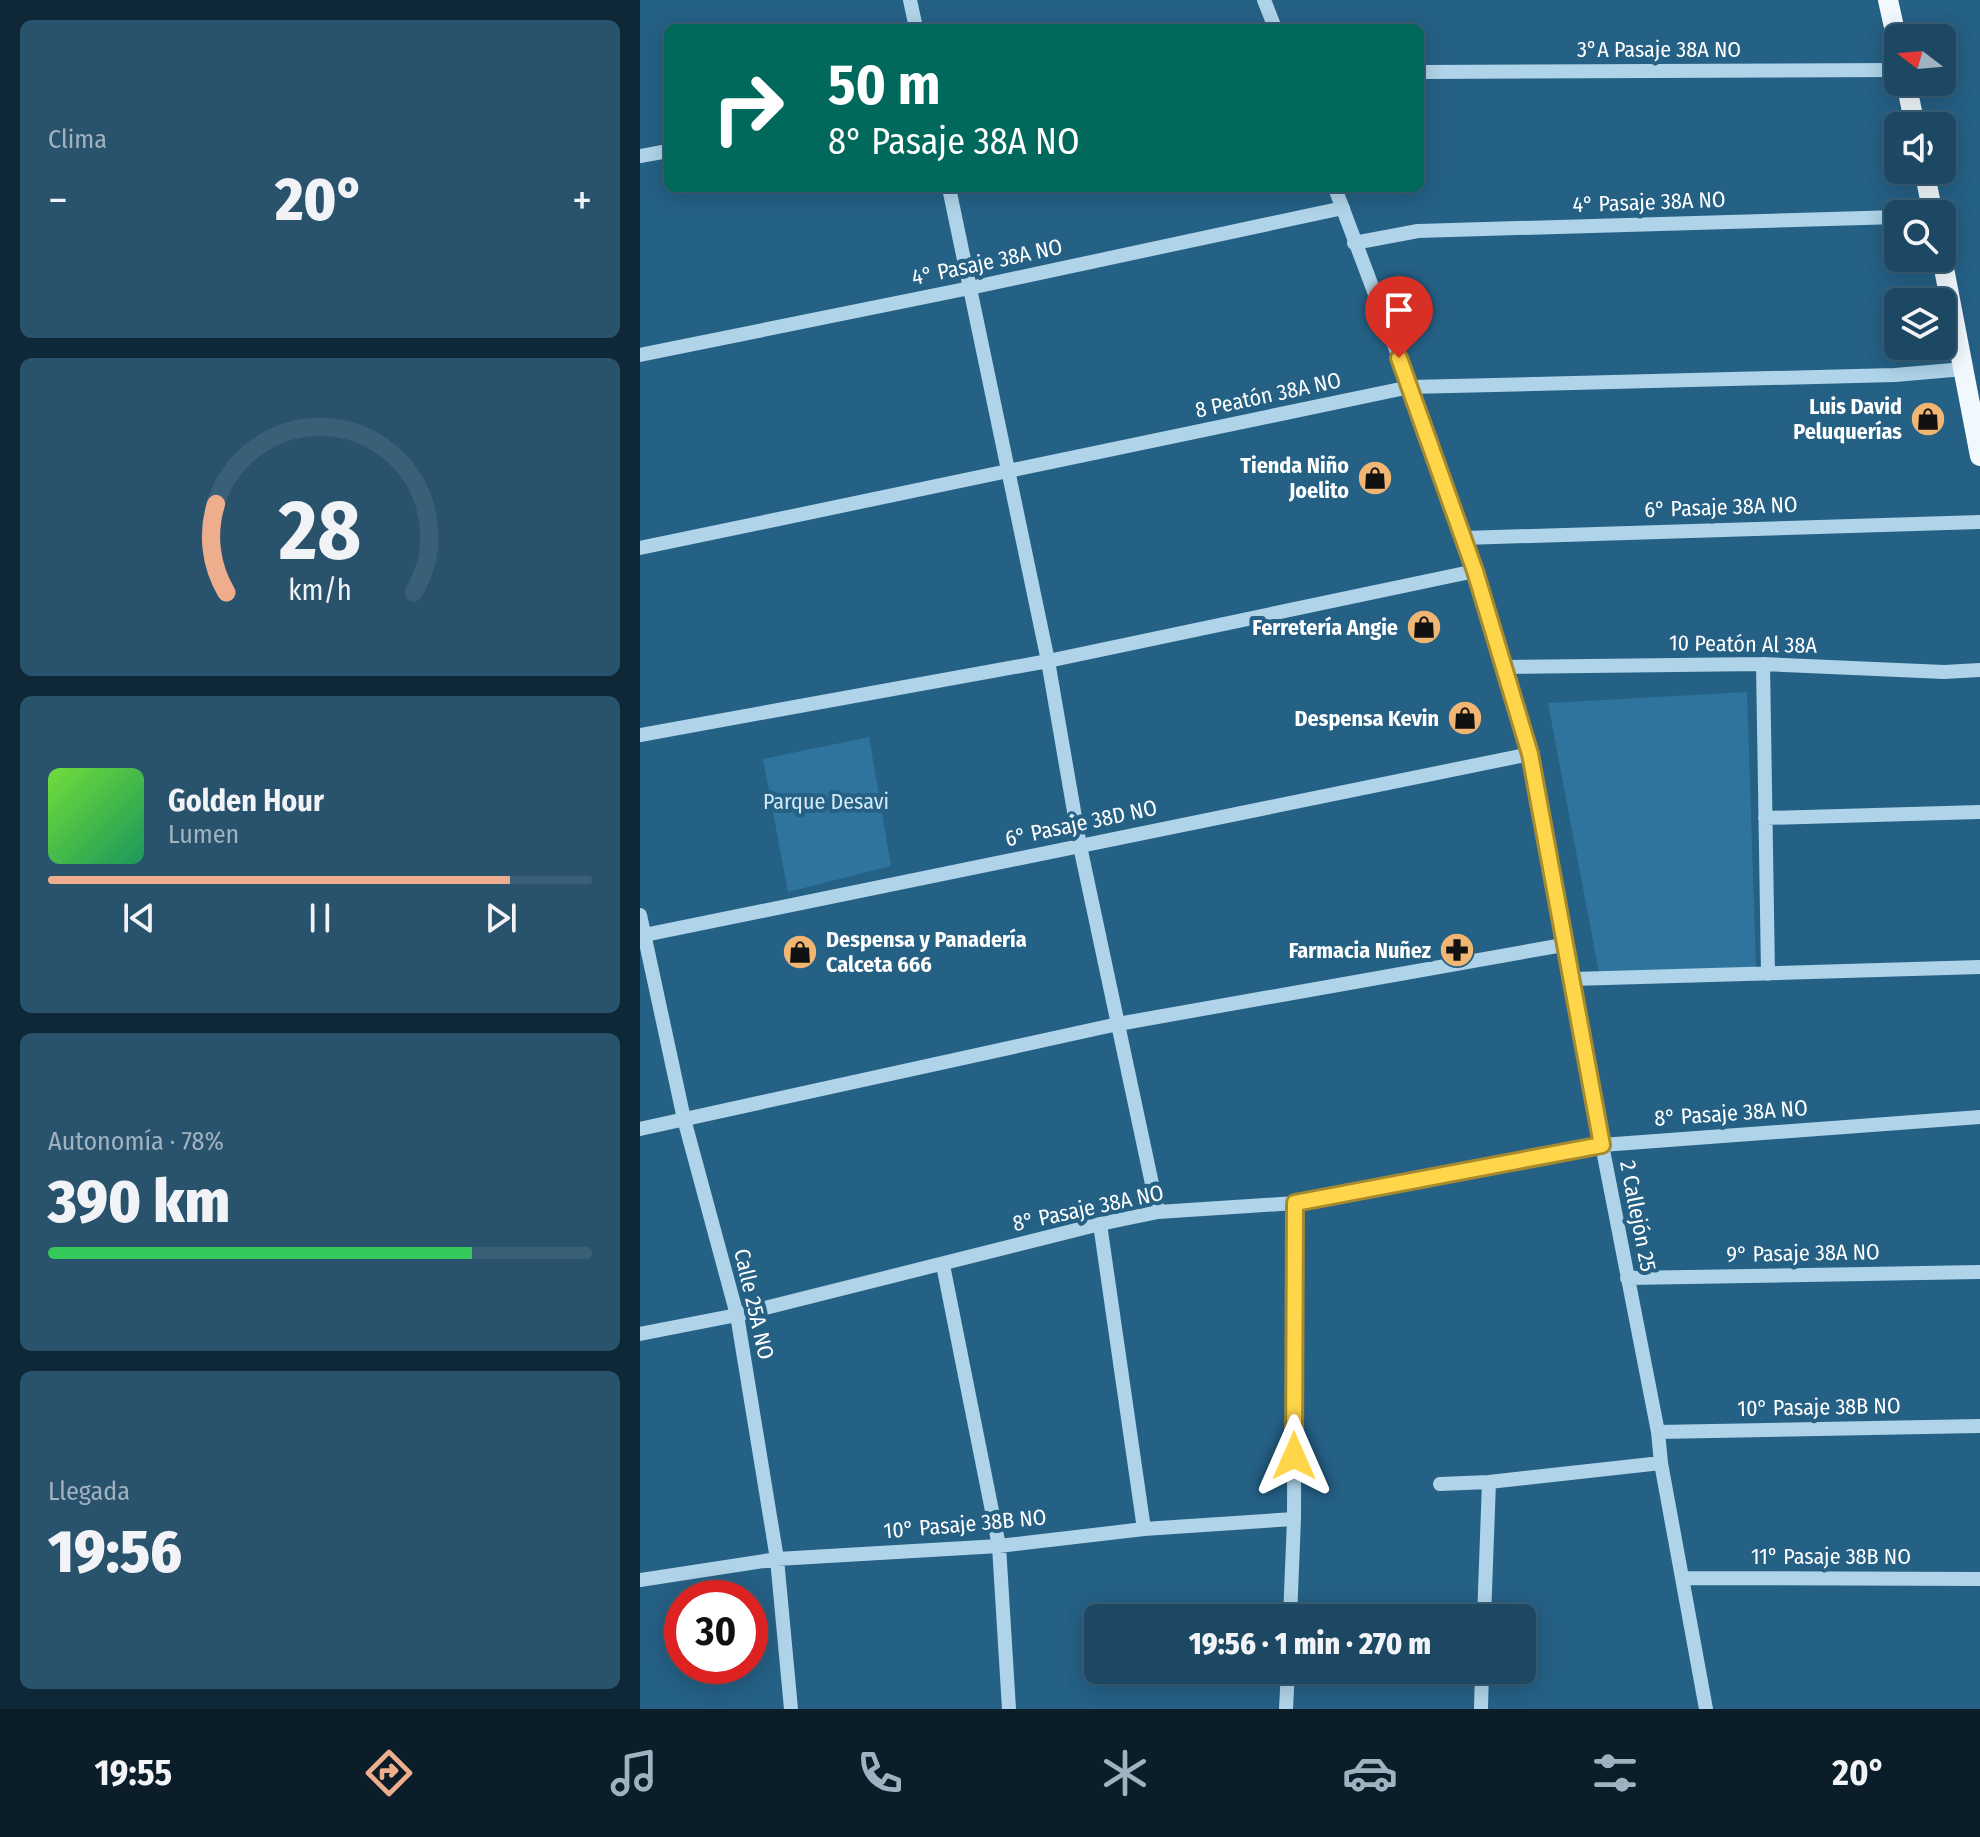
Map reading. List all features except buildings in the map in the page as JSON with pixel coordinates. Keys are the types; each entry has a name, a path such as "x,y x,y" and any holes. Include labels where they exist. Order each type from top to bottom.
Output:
{"main road":[{"path":"1888,0 1893,24"},
{"path":"1945,272 1980,456"}],"street":[{"path":"910,0 915,24"},
{"path":"1264,0 1273,24"},
{"name":"3°A Pasaje 38A NO","path":"1424,72 1884,70"},
{"path":"640,156 664,152"},
{"path":"950,192 1048,661 1080,846 1158,1212"},
{"name":"2 Callejón 25","path":"1337,192 1464,538 1530,754 1563,945 1658,1432 1706,1709"},
{"name":"4° Pasaje 38A NO","path":"640,355 1343,208"},
{"name":"4° Pasaje 38A NO","path":"1354,243 1418,231 1884,217"},
{"name":"8 Peatón 38A NO","path":"640,548 1410,387 1895,375 1964,369"},
{"name":"6° Pasaje 38A NO","path":"1464,538 1980,522"},
{"path":"640,735 1048,661 1475,571"},
{"path":"1763,664 1768,974"},
{"name":"10 Peatón Al 38A","path":"1505,667 1763,664 1944,672 1980,670"},
{"name":"6° Pasaje 38D NO","path":"642,935 1530,754"},
{"path":"1765,818 1980,812"},
{"name":"Calle 25A NO","path":"640,915 684,1119 737,1315 777,1559 791,1709"},
{"path":"640,1129 1118,1024 1563,945"},
{"path":"1572,979 1980,967"},
{"name":"8° Pasaje 38A NO","path":"640,1334 737,1315 1158,1212 1295,1203 1602,1145 1980,1117"},
{"path":"1291,1604 1294,1519 1295,1203"},
{"path":"1100,1224 1144,1529"},
{"path":"943,1265 999,1546 1009,1709"},
{"name":"9° Pasaje 38A NO","path":"1627,1278 1980,1272"},
{"name":"10° Pasaje 38B NO","path":"1658,1432 1980,1426"},
{"path":"1440,1484 1489,1482 1661,1463"},
{"path":"1485,1604 1489,1482"},
{"name":"10° Pasaje 38B NO","path":"640,1580 777,1559 999,1546 1144,1529 1294,1519"},
{"name":"11° Pasaje 38B NO","path":"1682,1578 1980,1579"},
{"path":"1286,1709 1287,1684"},
{"path":"1481,1709 1482,1684"}],"green space":[{"path":"1747,692 1756,967 1599,973 1548,703"},
{"name":"Parque Desavi","path":"869,737 891,866 788,892 763,759"}],"place":[{"name":"Luis David Peluquerías","path":"1928,419"},
{"name":"Tienda Niño Joelito","path":"1375,478"},
{"name":"Ferretería Angie","path":"1424,627"},
{"name":"Despensa Kevin","path":"1465,718"},
{"name":"Farmacia Nuñez","path":"1457,950"},
{"name":"Despensa y Panadería Calceta 666","path":"800,952"}],"route":[{"path":"1294,1456 1295,1203 1602,1145 1530,754 1475,571 1399,358"}]}
